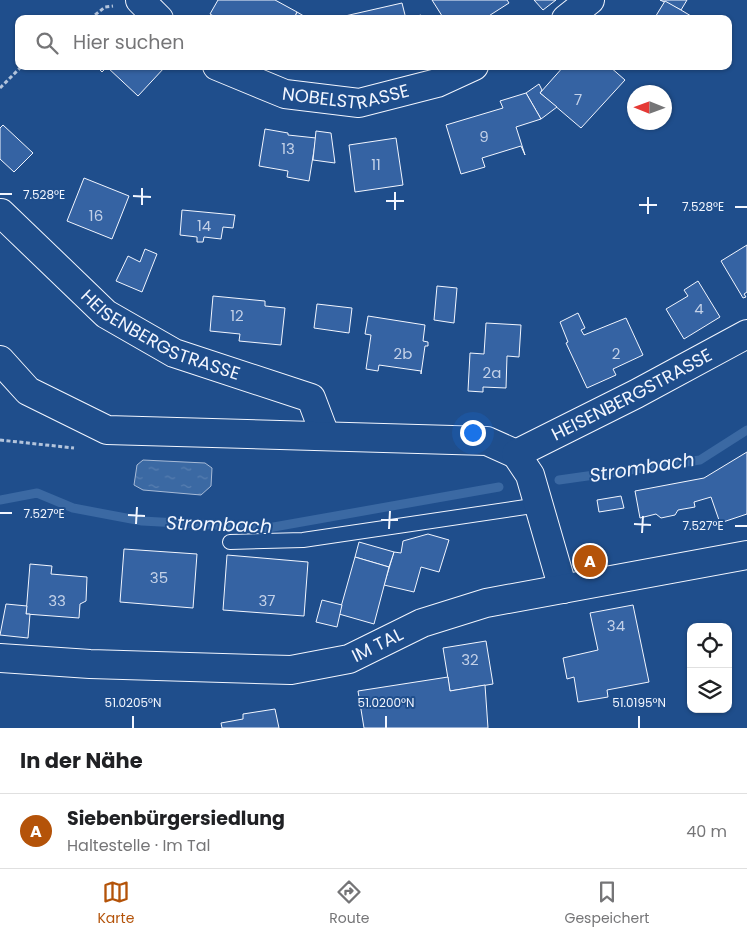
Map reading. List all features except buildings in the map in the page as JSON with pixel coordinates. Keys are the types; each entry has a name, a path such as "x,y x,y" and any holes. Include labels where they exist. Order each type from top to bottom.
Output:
{"street":[{"path":"140,0 155,15"},
{"path":"571,15 590,0"},
{"name":"NOBELSTRASSE","path":"227,70 285,94 360,102 437,82 465,70"},
{"name":"HEISENBERGSTRASSE","path":"1,213 106,314 174,353 311,398 325,435"},
{"name":"HEISENBERGSTRASSE","path":"516,454 636,394 747,334"},
{"path":"0,360 28,391 107,430 487,441 516,454 530,474 563,589"},
{"name":"IM TAL","path":"0,658 90,664 291,670 349,659 422,623 486,603 747,555"}],"lane":[{"path":"230,542 303,540 539,505"}],"path":[{"path":"95,15 105,7 106,0"},
{"path":"0,88 18,70"},
{"path":"0,440 84,449 107,430"}],"water":[{"path":"143,460 205,463 212,468 211,486 201,495 143,490 134,485 137,465"}],"waterway":[{"name":"Strombach","path":"559,480 700,460 747,430"},
{"name":"Strombach","path":"0,500 37,493 73,508 142,521 268,528 499,487"}],"place":[{"name":"Siebenbürgersiedlung","path":"590,561"}]}
